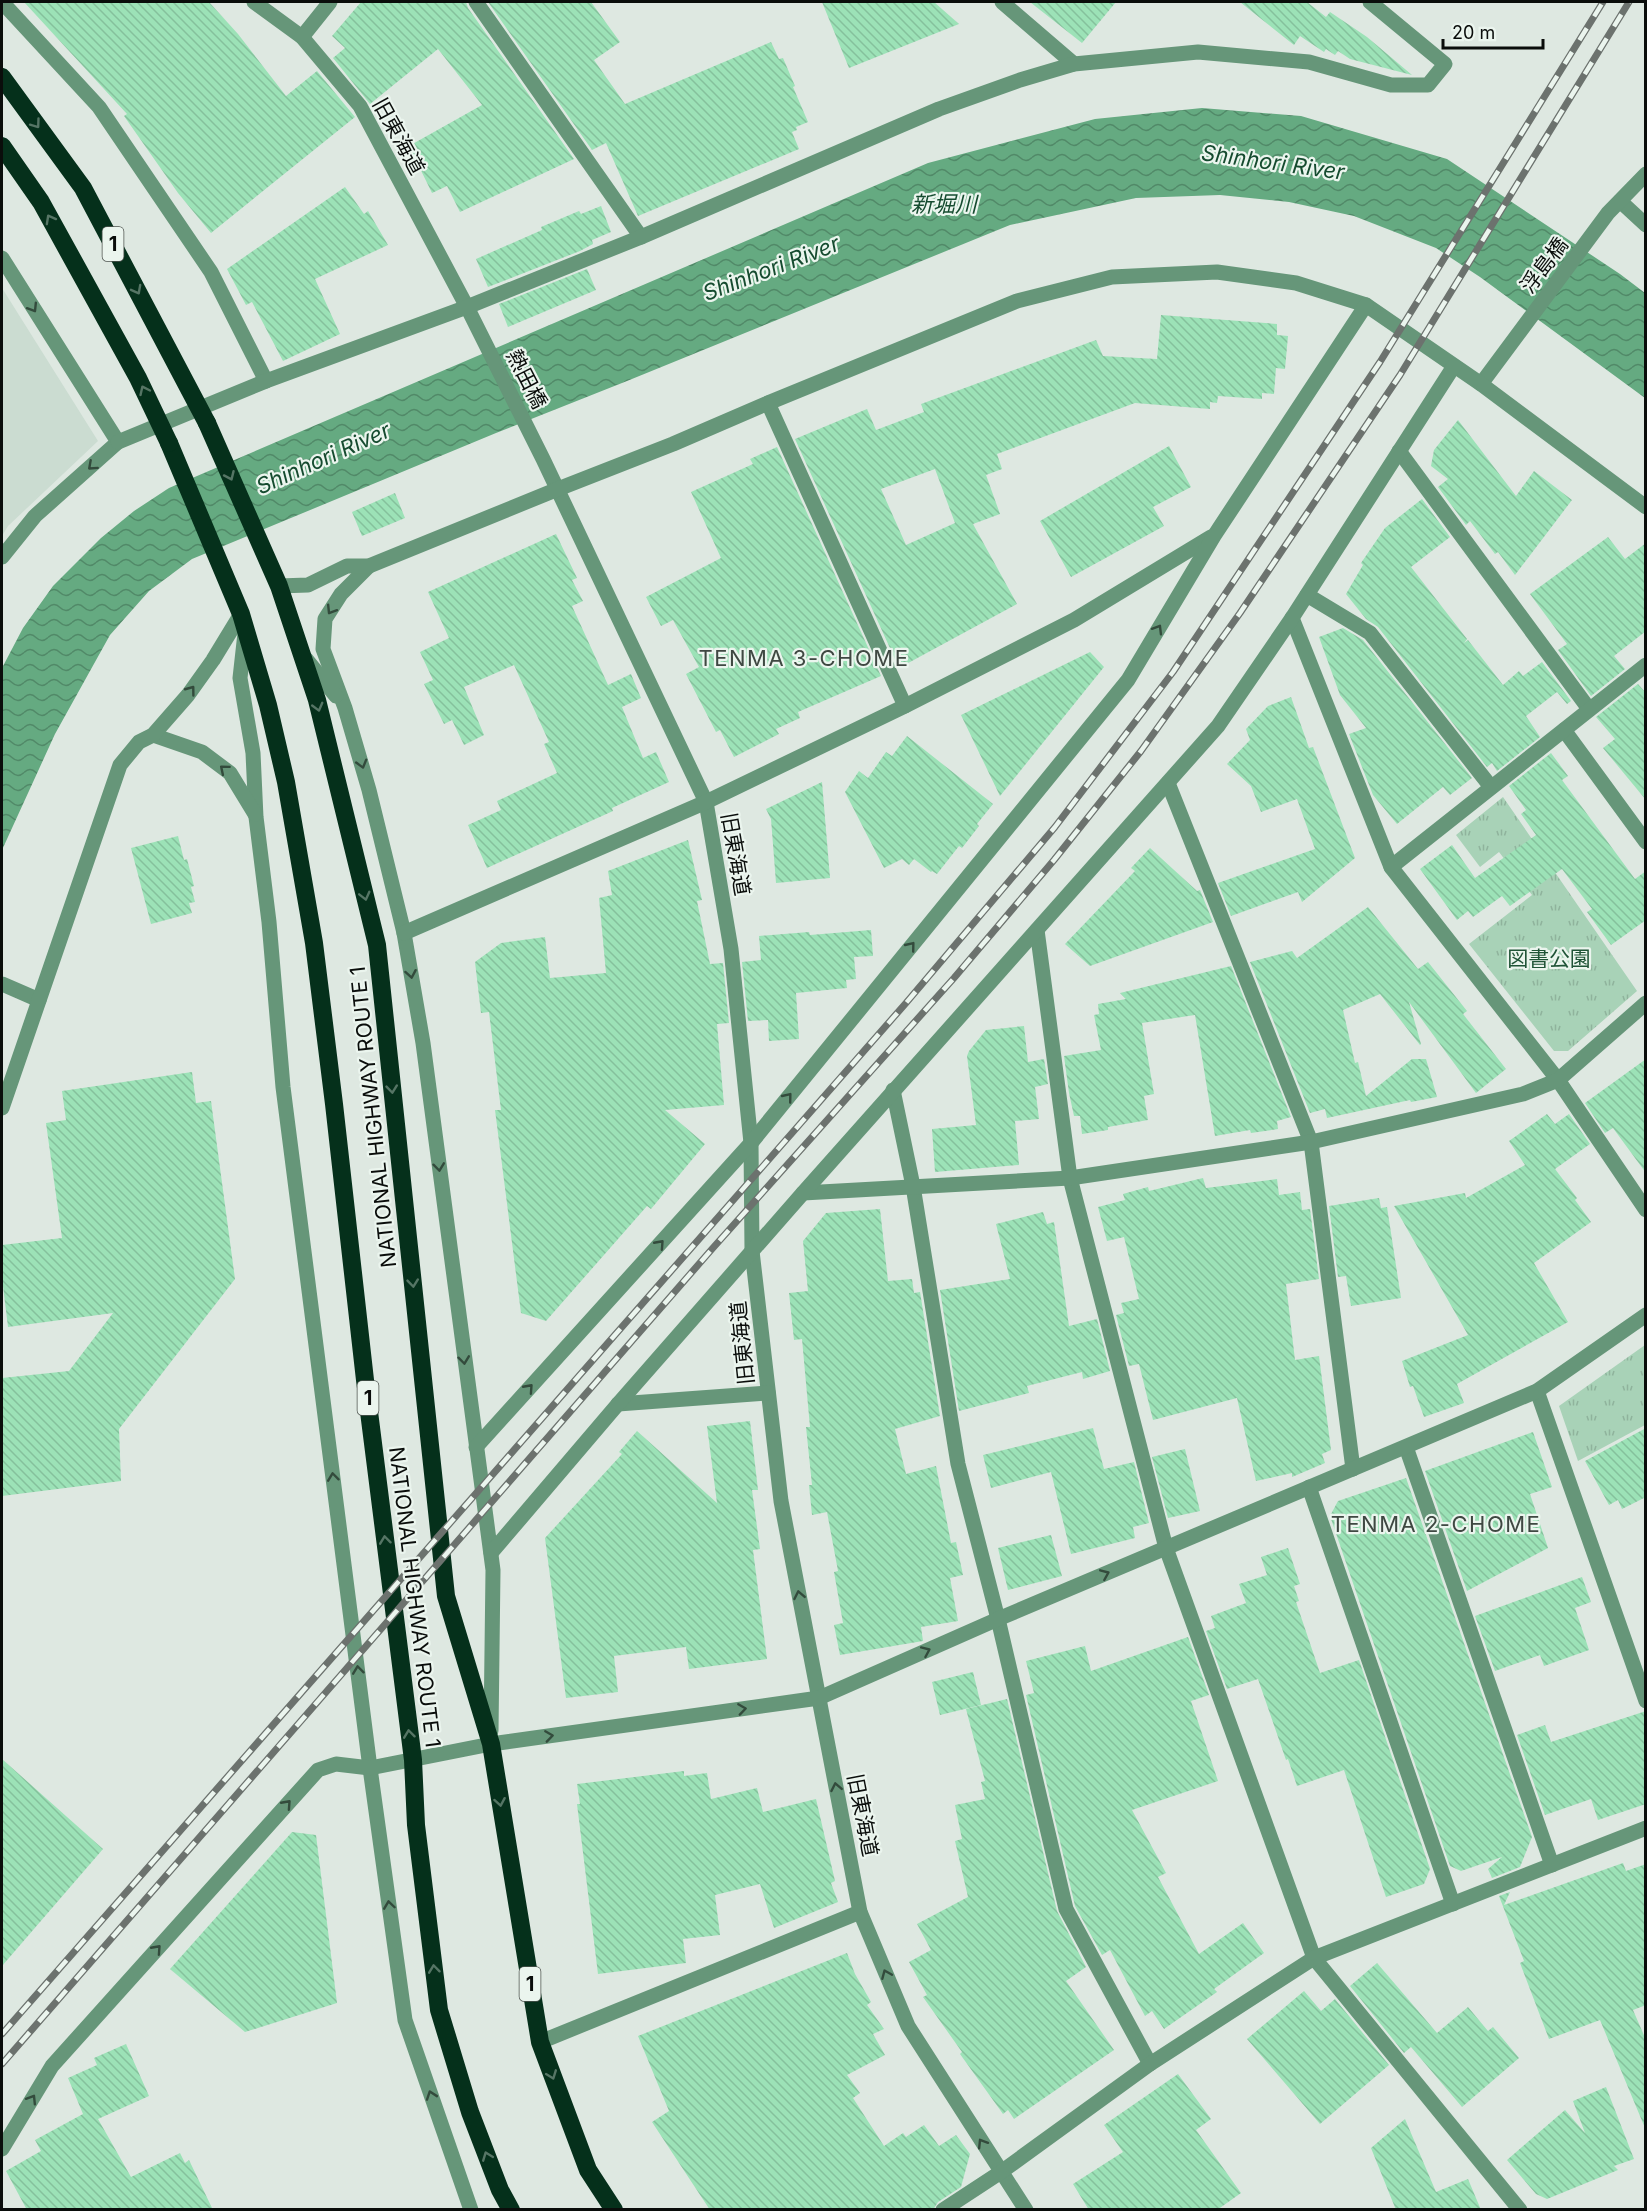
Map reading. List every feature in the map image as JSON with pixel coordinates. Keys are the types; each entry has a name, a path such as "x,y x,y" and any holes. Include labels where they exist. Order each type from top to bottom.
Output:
{"highway":[{"name":"NATIONAL HIGHWAY ROUTE 1","path":"2,77 88,198 207,423 279,586 316,700 377,945 446,1596 491,1744 540,2042 588,2170 614,2210"},
{"name":"NATIONAL HIGHWAY ROUTE 1","path":"2,146 41,202 138,378 169,443 228,582 243,622 268,705 286,782 314,943 412,1760 416,1825 439,2010 470,2112 500,2190 511,2210"}],"street":[{"path":"2,2 99,107 211,273 267,381"},
{"name":"旧東海道","path":"254,2 302,37 360,106 470,313"},
{"path":"302,37 330,2"},
{"path":"476,2 641,237"},
{"path":"1002,2 1074,64"},
{"path":"2,557 35,516 118,442 267,381 470,313 939,109 1020,80 1074,64 1198,52 1309,62 1391,85 1428,85 1445,64 1370,2"},
{"name":"浮島橋","path":"1481,384 1608,213 1646,174"},
{"path":"1620,201 1646,225"},
{"path":"2,258 118,442"},
{"path":"279,586 308,585 347,566 369,566 673,444 1017,301 1112,277 1217,272 1296,283 1366,305 1481,384 1646,507"},
{"path":"476,1447 752,1143 1128,680 1214,536 1366,305"},
{"name":"熱田橋","path":"470,313 543,459"},
{"path":"491,1553 802,1193 1218,726 1292,618 1454,366"},
{"path":"768,403 905,706"},
{"path":"1399,451 1590,709"},
{"name":"旧東海道","path":"543,459 706,802 731,949 752,1143 752,1251 781,1501 860,1912 908,2026 1026,2210"},
{"path":"404,933 706,802 905,706 1074,620 1214,536"},
{"path":"369,566 341,594 325,619 323,649 345,708 369,790 404,933 423,1043 493,1570 491,1744"},
{"path":"1307,595 1370,633 1491,787"},
{"path":"1292,618 1391,867 1558,1080 1646,1210"},
{"path":"2,1108 120,765 140,742 153,735 188,695 243,622"},
{"path":"243,622 240,678 253,753 256,817 269,922 283,1087 370,1768 405,2020 471,2210"},
{"path":"300,651 345,708"},
{"path":"1391,867 1646,665"},
{"path":"1564,730 1646,842"},
{"path":"153,735 202,752 230,773 256,817"},
{"path":"1168,783 1311,1142 1353,1469"},
{"path":"1037,930 1070,1178 1166,1548 1314,1958 1521,2210"},
{"path":"2,985 39,1000"},
{"path":"802,1193 1070,1178 1311,1142 1522,1094 1558,1080 1646,1003"},
{"path":"893,1090 913,1186 958,1464 999,1619 1066,1909 1150,2064"},
{"path":"2,2149 52,2066 318,1770 336,1764 370,1768 491,1744 819,1698 999,1619 1537,1391 1646,1315"},
{"path":"1537,1391 1646,1701"},
{"path":"618,1404 768,1393"},
{"path":"1406,1446 1552,1865"},
{"path":"1309,1488 1453,1904"},
{"path":"943,2210 1001,2172 1150,2064 1314,1958 1646,1828"},
{"path":"540,2042 860,1912"}],"shaded area":[{"path":"2,288 98,441 8,526 2,536"}],"green space":[{"name":"図書公園","path":"1503,797 1637,991 1568,1051 1554,1051 1469,944 1532,895 1499,852 1480,867 1456,835"},
{"path":"1645,1345 1645,1425 1578,1461 1559,1406"}],"water":[{"name":"新堀川","path":"1202,108 1301,116 1447,159 1645,293 1645,398 1480,277 1436,248 1354,216 1289,202 1220,195 1136,198 1010,225 192,559 149,591 110,635 55,734 2,850 2,668 23,628 53,586 101,538 134,511 169,488 928,163 1095,119"}],"building":[{"path":"24,2 209,2 238,34 286,96 317,71 355,117 211,233 178,193 124,116 127,114"},
{"path":"361,2 466,2 574,159 460,212 447,186 432,193 409,146 482,105 438,49 370,104 333,58 345,48 332,36"},
{"path":"488,2 591,2 620,42 594,60 625,104 771,42 779,59 783,58 808,122 796,127 797,130 792,132 799,149 638,216 606,143 592,150"},
{"path":"822,2 934,2 959,24 849,68"},
{"path":"1030,2 1116,2 1082,43"},
{"path":"1240,2 1307,2 1326,17 1330,12 1367,37 1412,75 1350,59 1338,51 1335,55 1326,49 1324,52 1300,36 1294,45"},
{"path":"345,187 364,214 368,211 388,245 315,279 340,334 283,361 252,302 246,305 227,269"},
{"path":"601,206 611,232 592,240 593,244 580,251 488,287 476,259 542,230 541,227 579,211 581,214"},
{"path":"587,269 596,290 508,327 499,304"},
{"path":"1161,315 1277,324 1277,335 1288,336 1285,369 1276,368 1274,394 1262,393 1262,399 1218,396 1217,403 1210,402 1210,409 1135,403 997,454 1002,469 986,475 1000,514 973,524 1017,604 899,668 795,439 867,409 876,430 924,412 921,404 1096,340 1103,356 1157,359","holes":["935,469 955,523 906,545 881,489"]},
{"path":"1458,420 1516,496 1534,471 1572,500 1515,575 1498,552 1495,554 1470,521 1466,525 1438,487 1448,479 1431,466 1434,450"},
{"path":"1169,446 1191,487 1153,507 1164,526 1071,577 1040,521"},
{"path":"777,447 881,676 798,712 800,718 776,729 779,734 734,757 720,730 716,732 686,674 699,667 673,620 661,626 646,597 721,558 691,492 753,464 750,459"},
{"path":"395,493 405,518 362,536 352,512"},
{"path":"1422,499 1450,537 1411,567 1467,639 1464,643 1468,640 1503,685 1519,671 1523,676 1542,662 1571,701 1567,704 1557,692 1526,716 1540,737 1497,771 1492,763 1487,767 1378,627 1366,619 1346,594 1363,565 1361,563 1385,528"},
{"path":"556,534 577,578 572,580 583,601 572,606 608,685 631,674 641,698 622,707 643,758 656,752 669,782 612,808 613,811 487,868 468,825 501,810 497,801 557,773 544,744 549,742 514,665 464,687 484,735 464,745 452,720 444,724 424,684 433,680 420,652 449,638 428,592"},
{"path":"1608,537 1625,559 1646,543 1646,631 1614,656 1625,669 1591,696 1558,650 1567,644 1530,594"},
{"path":"1343,628 1363,640 1472,778 1450,795 1443,787 1397,824 1373,795 1349,734 1366,728 1340,695 1319,637"},
{"path":"1090,652 1104,667 1000,796 961,715"},
{"path":"1638,684 1646,693 1646,800 1603,748 1615,739 1596,717"},
{"path":"1291,697 1309,748 1313,747 1355,858 1302,902 1298,892 1231,916 1218,883 1315,849 1297,799 1261,812 1251,786 1227,764 1250,740 1246,729 1268,706"},
{"path":"907,736 993,804 962,848 959,846 937,874 914,859 909,865 902,859 884,868 845,792 859,771 868,778 886,752 892,756"},
{"path":"1551,753 1568,776 1562,780 1635,879 1646,871 1646,920 1611,945 1587,912 1592,909 1562,869 1510,906 1502,896 1473,917 1468,911 1457,920 1420,869 1452,845 1475,878 1536,835 1521,814 1526,810 1509,786"},
{"path":"822,782 830,878 776,883 771,819 766,809"},
{"path":"178,836 194,886 191,887 195,902 189,903 192,913 151,924 131,848"},
{"path":"688,840 702,900 697,901 710,964 723,963 729,1023 717,1024 724,1105 665,1110 705,1144 651,1209 647,1206 546,1321 521,1313 495,1110 501,1110 489,1012 481,1013 475,962 501,943 545,937 550,978 606,973 599,898 612,895 608,871"},
{"path":"1150,848 1197,891 1200,890 1213,922 1090,966 1065,944 1135,871 1131,868"},
{"path":"1368,907 1418,969 1428,962 1467,1011 1463,1014 1506,1069 1476,1093 1409,1002 1420,1045 1380,994 1343,1010 1355,1063 1358,1062 1366,1096 1412,1059 1426,1059 1437,1097 1411,1102 1410,1100 1327,1118 1325,1109 1310,1113 1250,962 1292,951 1297,958"},
{"path":"871,930 873,956 854,957 856,979 846,980 847,988 796,993 799,1039 769,1041 768,1020 748,1021 742,962 761,960 759,936"},
{"path":"1231,966 1291,1117 1277,1121 1278,1129 1251,1133 1250,1130 1215,1136 1195,1015 1142,1023 1154,1094 1144,1096 1148,1120 1082,1134 1080,1116 1074,1116 1064,1056 1101,1050 1094,1015 1099,1014 1098,1004 1126,999 1120,993"},
{"path":"1024,1026 1028,1062 1044,1059 1048,1084 1035,1087 1039,1119 1015,1121 1019,1165 935,1172 932,1129 976,1125 967,1056 969,1051 986,1030"},
{"path":"1646,1059 1646,1173 1613,1128 1605,1133 1585,1103"},
{"path":"192,1072 196,1103 211,1101 235,1279 119,1429 121,1481 2,1496 2,1378 69,1371 113,1313 8,1327 2,1278 2,1245 62,1238 46,1123 66,1120 62,1091"},
{"path":"1547,1114 1555,1124 1569,1114 1590,1144 1555,1169 1577,1198 1575,1200 1591,1222 1534,1263 1568,1322 1457,1384 1464,1403 1424,1417 1413,1386 1410,1387 1402,1361 1468,1335 1394,1206 1465,1193 1466,1198 1525,1165 1509,1141"},
{"path":"1203,1178 1206,1188 1277,1179 1279,1195 1300,1192 1302,1210 1310,1209 1319,1279 1286,1284 1295,1360 1319,1356 1331,1450 1322,1454 1325,1463 1292,1477 1292,1473 1256,1481 1237,1398 1153,1420 1139,1364 1129,1366 1116,1315 1124,1313 1121,1303 1139,1299 1124,1237 1107,1241 1098,1207 1125,1200 1123,1194 1148,1187 1149,1191"},
{"path":"1379,1198 1381,1208 1387,1207 1401,1298 1351,1306 1346,1276 1338,1277 1329,1206"},
{"path":"880,1209 888,1281 912,1279 914,1293 920,1292 940,1416 895,1429 906,1474 936,1466 951,1543 956,1542 963,1575 950,1578 958,1621 921,1627 923,1641 840,1655 834,1625 843,1623 834,1572 838,1571 827,1512 812,1515 809,1485 812,1485 806,1427 810,1427 802,1339 794,1340 789,1293 808,1291 803,1241 826,1213"},
{"path":"1043,1212 1047,1224 1054,1222 1069,1326 1097,1319 1110,1371 1083,1379 1082,1372 1027,1386 1029,1393 959,1411 940,1290 1010,1279 996,1224"},
{"path":"750,1421 758,1490 752,1490 760,1549 753,1550 767,1659 689,1669 686,1647 614,1656 618,1692 566,1698 545,1538 622,1454 619,1452 637,1431 717,1503 707,1426"},
{"path":"1093,1428 1104,1469 1134,1462 1149,1523 1133,1527 1135,1538 1071,1554 1051,1472 991,1488 983,1455"},
{"path":"1646,1428 1646,1497 1622,1509 1618,1500 1609,1505 1585,1461"},
{"path":"1533,1432 1552,1487 1530,1494 1548,1548 1467,1591 1425,1471"},
{"path":"1185,1449 1200,1511 1168,1518 1152,1457"},
{"path":"1406,1478 1532,1837 1520,1867 1492,1878 1488,1869 1502,1857 1461,1871 1450,1866 1330,1516 1338,1501"},
{"path":"1051,1535 1062,1576 1008,1590 998,1548"},
{"path":"1288,1548 1300,1584 1294,1586 1299,1601 1296,1602 1320,1673 1359,1660 1430,1869 1424,1884 1386,1897 1344,1770 1297,1786 1258,1679 1227,1689 1206,1631 1215,1628 1211,1616 1246,1603 1239,1584 1267,1575 1261,1557"},
{"path":"1582,1577 1591,1602 1575,1608 1589,1650 1544,1666 1540,1655 1495,1671 1475,1616"},
{"path":"1188,1637 1209,1695 1191,1701 1218,1781 1132,1810 1166,1873 1158,1877 1199,1954 1243,1923 1264,1953 1214,1989 1217,1992 1164,2029 1152,2011 1145,2016 1110,1950 1102,1955 1075,1906 1026,1695 1034,1693 1026,1661 1085,1646 1091,1671"},
{"path":"973,1672 981,1705 940,1715 932,1682"},
{"path":"1007,1699 1057,1911 1086,1967 1066,1981 1114,2050 1014,2119 1008,2110 1003,2114 960,2054 962,2052 923,1997 927,1995 909,1962 931,1950 917,1924 968,1897 955,1841 962,1839 955,1805 985,1799 981,1782 985,1781 966,1709"},
{"path":"1646,1711 1646,1804 1598,1820 1591,1799 1545,1815 1517,1735 1545,1725 1551,1742"},
{"path":"2,1759 103,1849 2,1966"},
{"path":"684,1771 684,1776 707,1773 711,1799 757,1788 763,1812 816,1799 835,1881 831,1883 838,1902 774,1928 760,1884 715,1895 720,1935 683,1939 686,1963 598,1974 577,1804 580,1804 577,1784"},
{"path":"292,1832 316,1835 337,2003 245,2032 170,1969"},
{"path":"1623,1863 1626,1871 1646,1864 1646,2005 1633,2010 1646,2040 1645,2128 1600,2020 1549,2039 1520,1963 1524,1961 1499,1896 1510,1892 1504,1905"},
{"path":"847,1953 855,1974 871,2002 867,2005 884,2029 873,2034 885,2055 847,2075 860,2093 853,2098 884,2146 903,2133 906,2137 924,2125 939,2146 956,2135 970,2154 961,2187 938,2202 933,2210 710,2210 652,2122 669,2111 638,2036"},
{"path":"1377,1963 1437,2033 1468,2007 1488,2031 1493,2027 1519,2058 1462,2107 1411,2047 1404,2053 1350,1986"},
{"path":"1304,1991 1321,2011 1335,1999 1389,2065 1320,2124 1247,2039"},
{"path":"126,2044 149,2096 98,2119 131,2177 180,2153 185,2163 189,2160 213,2210 27,2210 6,2171 41,2151 35,2140 83,2114 68,2078 97,2065 94,2058"},
{"path":"1178,2074 1211,2119 1196,2130 1241,2193 1217,2210 1089,2210 1073,2184 1123,2152 1104,2125"},
{"path":"1606,2087 1634,2159 1614,2166 1618,2170 1547,2199 1536,2194 1507,2160 1565,2110 1585,2133 1573,2101"},
{"path":"1405,2119 1436,2192 1468,2179 1481,2210 1396,2210 1371,2148"}],"railway":[{"path":"2,2034 906,1003 1055,827 1173,672 1380,362 1603,2"},
{"path":"2,2064 712,1249 954,978 1054,860 1141,751 1240,613 1400,375 1629,2"}],"district":[{"name":"TENMA 3-CHOME","path":"804,658"},
{"name":"TENMA 2-CHOME","path":"1436,1524"}],"water label":[{"name":"Shinhori River","path":"1273,162"},
{"name":"Shinhori River","path":"771,268"},
{"name":"Shinhori River","path":"323,458"}]}
